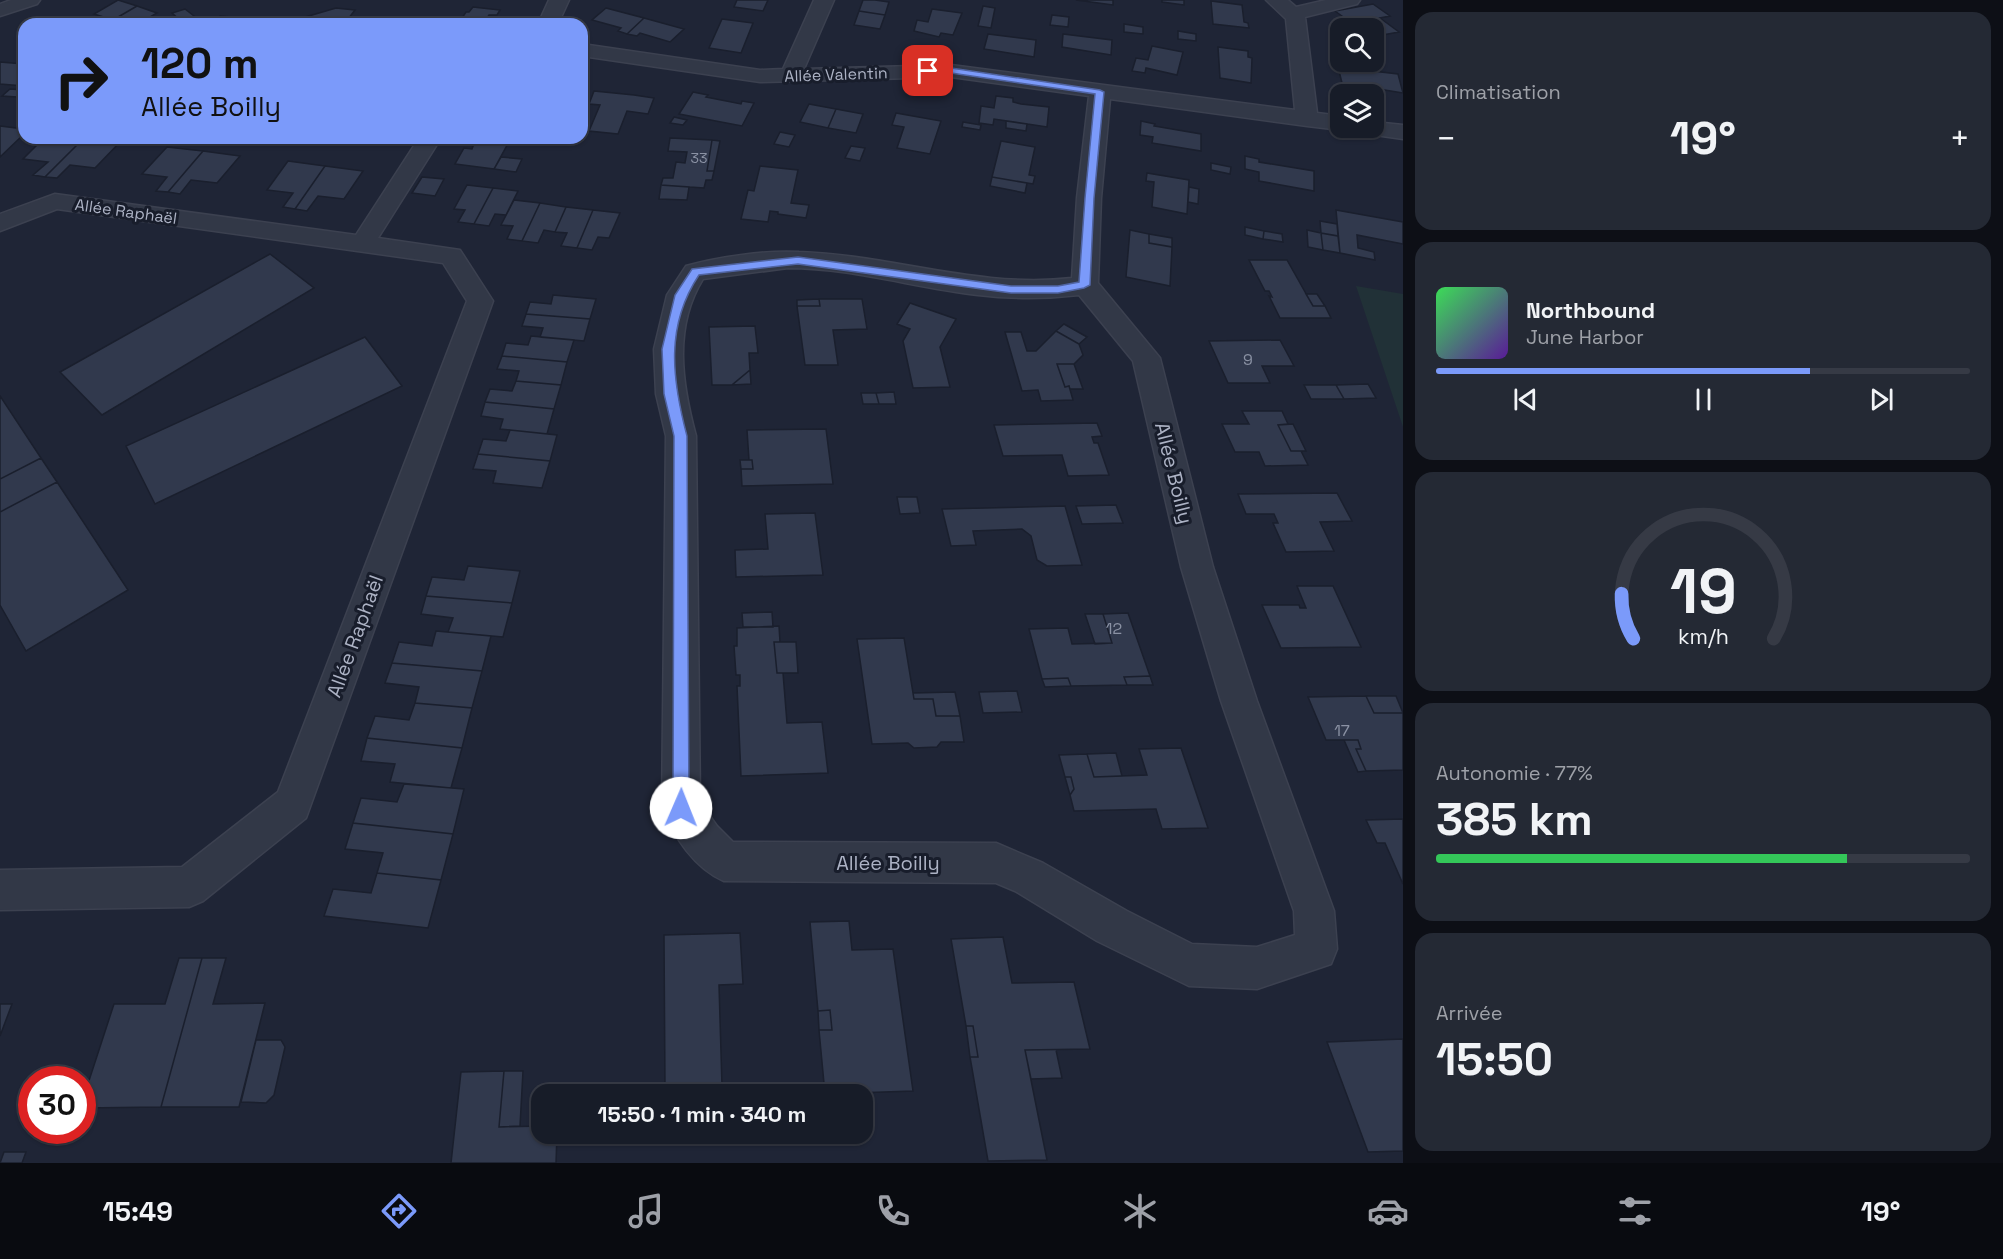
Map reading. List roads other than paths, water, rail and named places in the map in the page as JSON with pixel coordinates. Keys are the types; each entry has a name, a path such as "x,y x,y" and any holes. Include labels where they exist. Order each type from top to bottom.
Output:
{"street":[{"path":"0,10 30,0"},
{"path":"551,18 559,0"},
{"path":"791,75 824,0"},
{"path":"1276,0 1296,17 1306,118"},
{"path":"1292,14 1350,0"},
{"name":"Allée Valentin","path":"588,51 760,76 951,71 1330,121"},
{"path":"1084,285 1089,198 1100,92"},
{"path":"1384,130 1403,132"},
{"path":"362,244 426,144"},
{"name":"Allée Raphaël","path":"0,223 55,201 451,256 480,301 292,805 189,887 0,891"},
{"name":"Allée Boilly","path":"798,260 1011,290 1058,290 1084,285 1146,358 1197,567 1239,701 1314,911 1316,949 1257,968 1189,965 1112,926 1029,877 996,863 724,861 703,840 681,808 681,436 670,394 668,349 680,295 695,272 798,260"}]}
